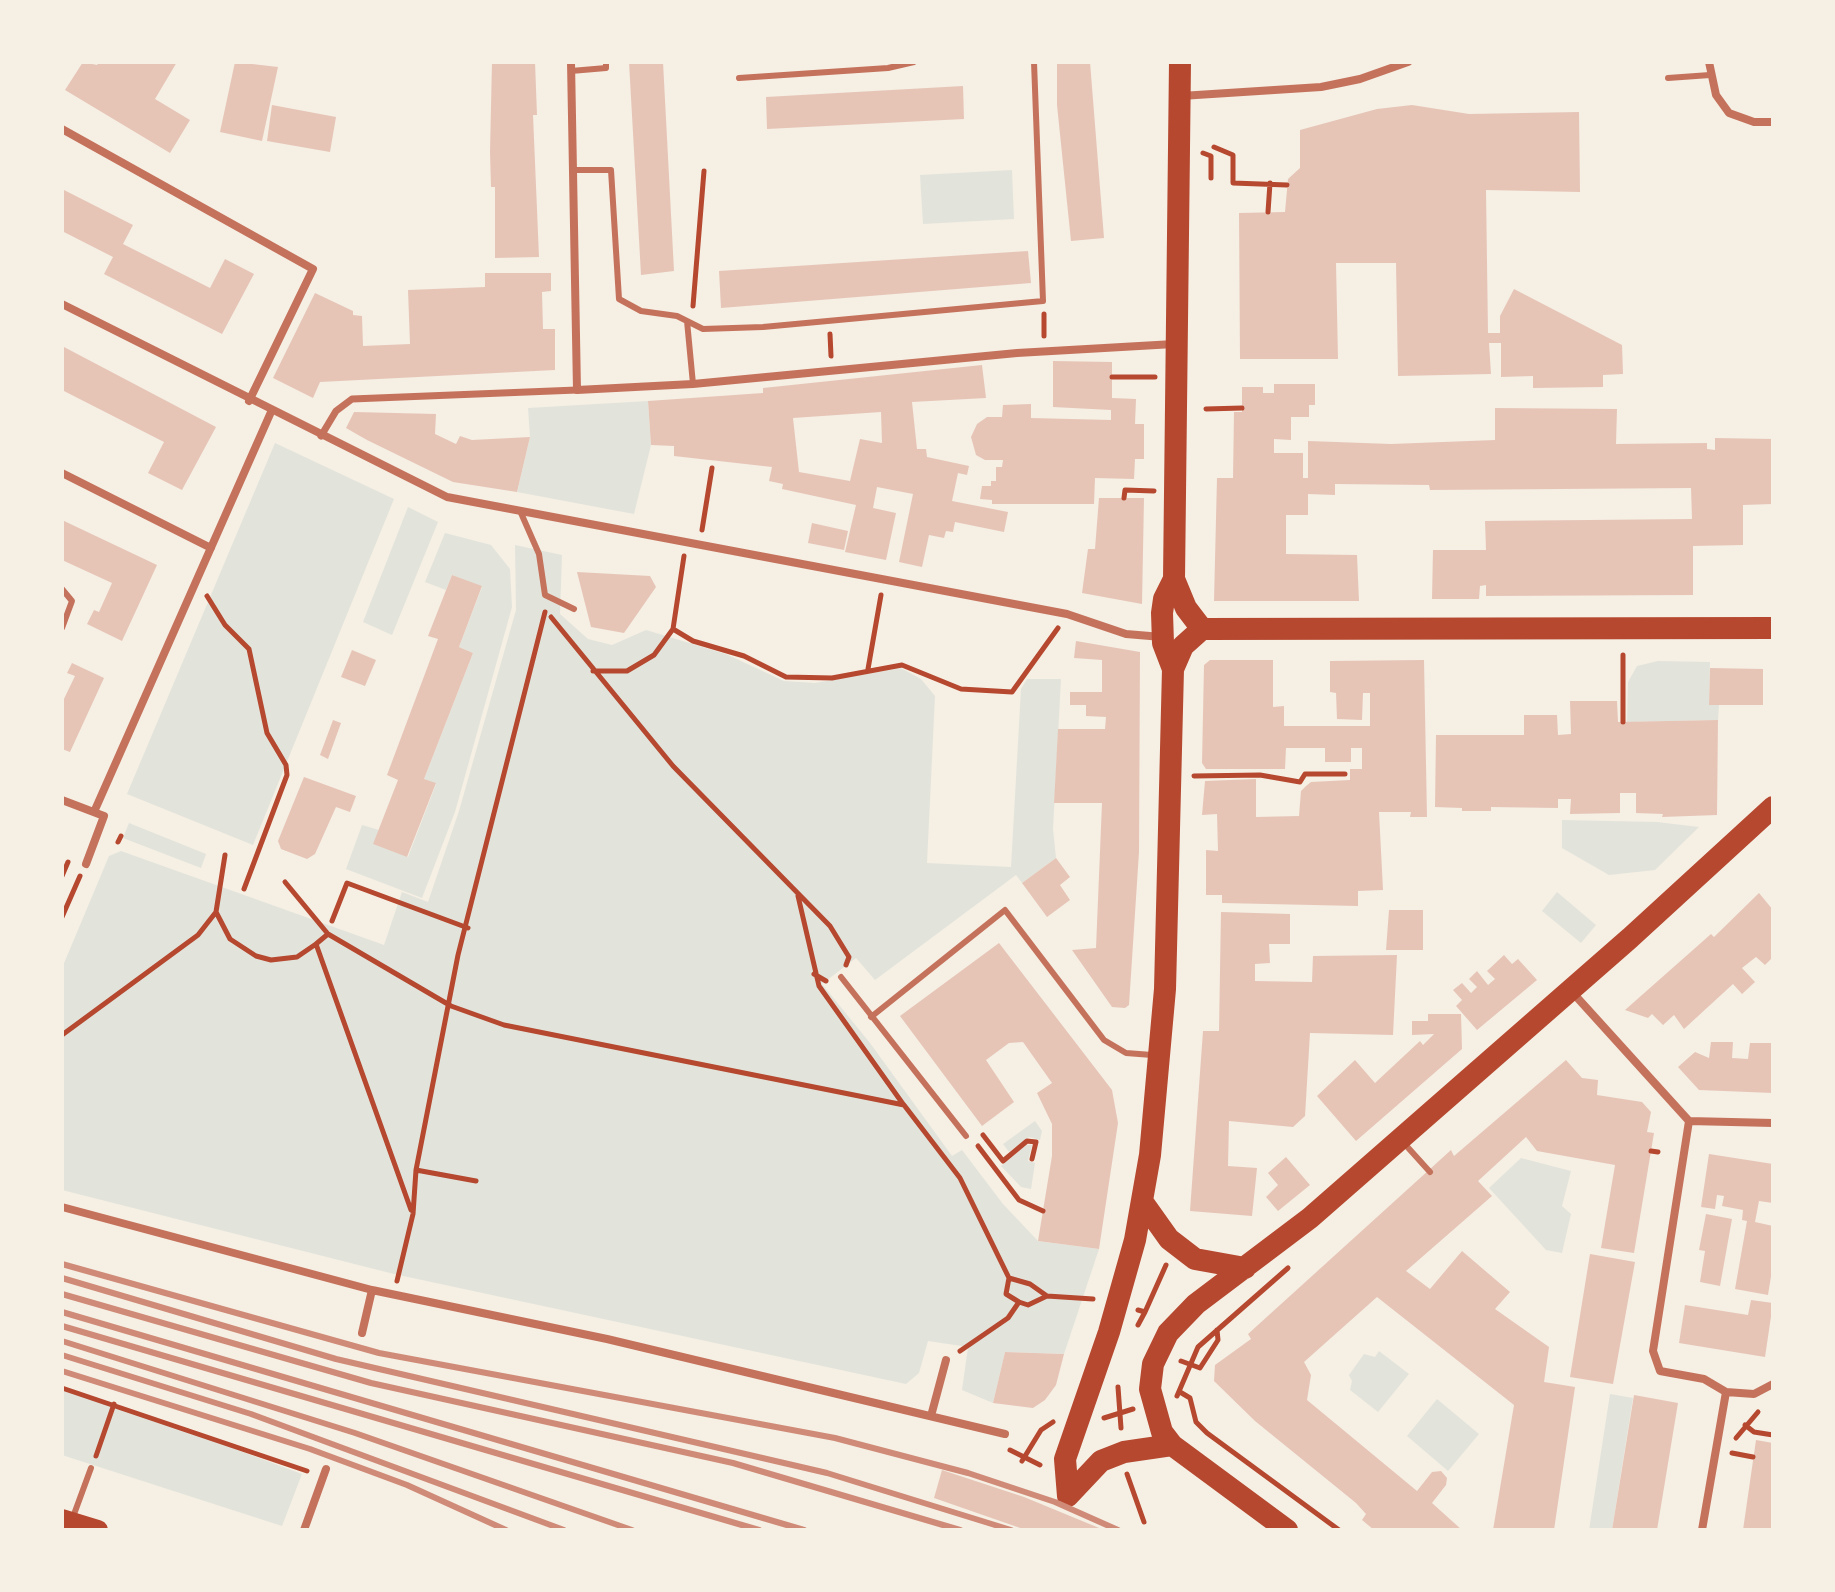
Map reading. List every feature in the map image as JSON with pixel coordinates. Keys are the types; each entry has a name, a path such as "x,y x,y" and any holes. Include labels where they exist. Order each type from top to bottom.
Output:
{"highway":[{"path":"1180,62 1174,579 1186,608 1202,629"},
{"path":"1172,1445 1124,1452 1101,1461 1068,1496 1065,1459 1117,1304 1142,1201 1160,1056 1169,909 1173,669 1163,637 1164,599 1174,579"},
{"path":"1173,669 1183,646 1202,629 1773,628"},
{"path":"1287,1530 1172,1445 1157,1420 1150,1389 1157,1352 1181,1318 1288,1237 1773,807"},
{"path":"1142,1201 1169,1239 1195,1259 1245,1268"}],"main road":[{"path":"67,1520 98,1530"}],"street":[{"path":"1180,96 1321,87 1360,79 1408,62"},
{"path":"1709,62 1716,95 1729,113 1745,120 1773,122"},
{"path":"571,66 577,390"},
{"path":"62,129 313,269 249,401"},
{"path":"62,304 249,401 447,497 1067,614 1126,634 1163,637"},
{"path":"321,436 336,411 352,399 693,384 1044,351 1176,344"},
{"path":"86,864 99,814 271,412"},
{"path":"62,473 211,548"},
{"path":"62,800 99,814"},
{"path":"1570,989 1650,1074 1689,1121 1653,1351 1660,1371 1704,1379 1726,1392 1754,1394 1773,1384"},
{"path":"1689,1121 1773,1123"},
{"path":"62,1207 372,1290 607,1339 1005,1434"},
{"path":"362,1333 372,1290"},
{"path":"931,1416 946,1360"},
{"path":"1702,1530 1726,1392"},
{"path":"304,1530 325,1473"}],"lane":[{"path":"571,66 606,68 606,62"},
{"path":"739,78 888,68 914,62"},
{"path":"572,170 611,170 619,299 641,311 690,322 703,329 1043,301 1034,62"},
{"path":"1668,78 1710,75"},
{"path":"690,322 693,384"},
{"path":"521,513 539,554 545,595 574,609"},
{"path":"62,589 72,601 62,628"},
{"path":"871,1017 1005,910 1104,1040 1126,1053 1160,1056"},
{"path":"841,977 966,1136"},
{"path":"1400,1139 1430,1172"},
{"path":"67,1520 91,1468"}],"path":[{"path":"1214,147 1233,155 1233,183 1287,185"},
{"path":"690,322 704,171"},
{"path":"1268,212 1270,183"},
{"path":"1043,301 1044,351"},
{"path":"829,321 832,371"},
{"path":"1112,377 1176,377"},
{"path":"1206,409 1242,408"},
{"path":"702,530 712,468"},
{"path":"1124,498 1125,490 1175,492"},
{"path":"593,671 627,671 654,655 673,629 686,544"},
{"path":"209,600 225,625 249,649 267,733 286,765 287,775 244,889"},
{"path":"868,669 879,605"},
{"path":"394,1294 413,1214 416,1170 451,1006 458,955 468,928 532,651 545,610 673,766 830,926 849,957 841,977"},
{"path":"673,629 693,641 744,656 786,677 832,678 902,665 961,689 1012,692 1067,614"},
{"path":"1623,655 1623,722"},
{"path":"1194,776 1260,775 1304,783 1305,774 1345,774"},
{"path":"62,1035 198,935 216,912 225,855"},
{"path":"62,917 86,864"},
{"path":"285,882 328,934 451,1006 504,1025 904,1105"},
{"path":"332,921 347,883 468,928"},
{"path":"798,895 819,986 960,1178 1009,1278 1006,1294 1028,1305 1047,1296 1094,1299"},
{"path":"216,912 230,939 256,956 271,960 297,957 328,934"},
{"path":"316,944 413,1214"},
{"path":"982,1134 1003,1161 1027,1141 1036,1142 1032,1159"},
{"path":"966,1136 974,1139 1019,1200 1043,1211"},
{"path":"416,1170 476,1181"},
{"path":"1145,1312 1169,1259"},
{"path":"1009,1278 1030,1284 1047,1296"},
{"path":"946,1360 1008,1318 1019,1302"},
{"path":"1189,1364 1200,1368 1218,1340 1217,1330 1198,1347 1189,1364 1180,1392 1190,1398 1196,1422 1339,1530"},
{"path":"62,1388 325,1473"},
{"path":"1118,1402 1119,1413"},
{"path":"91,1468 114,1404"},
{"path":"1728,1465 1745,1425 1769,1407"},
{"path":"1040,1465 1023,1460 1047,1423 1078,1424 1131,1410"},
{"path":"1745,1425 1754,1432 1773,1435"},
{"path":"1731,1453 1753,1457"},
{"path":"1127,1475 1144,1522"}],"shaded area":[{"path":"1012,170 1014,219 923,224 920,175"},
{"path":"648,401 651,445 634,514 517,492 530,437 528,408"},
{"path":"275,443 394,499 253,845 127,794"},
{"path":"408,507 438,522 392,635 363,622"},
{"path":"445,533 491,545 510,569 512,607 455,812 422,898 346,869 362,825 379,830 374,844 408,857 436,784 424,779 473,653 459,647 482,587 452,575 446,590 425,582"},
{"path":"515,545 562,555 560,614 588,639 612,645 646,630 726,654 784,681 815,683 901,668 921,679 935,696 927,863 1011,867 1021,689 1027,679 1061,679 1053,829 1056,858 1022,883 1016,875 875,980 856,958 822,984 870,1043 952,1156 962,1150 1003,1204 1038,1241 1099,1249 1064,1354 1005,1352 993,1403 962,1390 968,1347 928,1341 919,1373 906,1384 394,1274 62,1190 62,968 109,856 121,851 384,945 402,892 428,902 459,811 516,610"},
{"path":"1658,661 1710,662 1709,704 1719,705 1718,720 1627,722 1628,682 1637,666"},
{"path":"1562,820 1657,822 1699,827 1655,870 1609,875 1562,848"},
{"path":"129,823 206,854 201,868 123,838"},
{"path":"1557,892 1596,925 1581,943 1542,911"},
{"path":"1035,1121 1042,1131 1040,1140 1029,1137 1009,1152 1003,1144"},
{"path":"1026,1145 1032,1145 1028,1161 1035,1163 1031,1189 1021,1187 1001,1166"},
{"path":"1521,1158 1571,1171 1562,1206 1571,1214 1562,1253 1546,1250 1489,1188"},
{"path":"1379,1351 1409,1374 1378,1412 1350,1390 1352,1381 1349,1375 1364,1354 1375,1357"},
{"path":"62,1390 144,1415 302,1474 282,1526 62,1455"},
{"path":"1610,1394 1633,1398 1612,1530 1589,1530"},
{"path":"1437,1399 1479,1434 1448,1471 1407,1436"}],"building":[{"path":"83,62 97,65 99,62 177,62 155,99 190,120 170,153 65,90"},
{"path":"235,62 278,67 262,141 220,132"},
{"path":"492,62 535,62 537,115 533,115 539,257 495,258 495,187 491,187 490,152"},
{"path":"629,62 663,62 674,271 641,275"},
{"path":"1057,62 1090,62 1104,238 1071,241 1057,105"},
{"path":"963,86 964,119 767,129 766,97"},
{"path":"272,105 336,117 330,152 267,141"},
{"path":"1412,105 1469,114 1579,112 1580,192 1486,190 1488,333 1500,333 1500,316 1514,289 1622,345 1623,374 1603,375 1603,387 1533,388 1533,376 1501,377 1501,343 1489,343 1491,374 1398,376 1396,263 1336,263 1338,359 1240,359 1239,213 1285,212 1288,179 1300,168 1300,130 1377,109"},
{"path":"62,189 133,225 123,244 210,288 225,259 254,274 222,334 104,274 113,257 62,231"},
{"path":"1028,251 1031,283 721,308 719,271"},
{"path":"485,273 551,273 551,291 542,292 543,329 555,329 555,370 320,382 313,398 273,378 315,293 353,311 353,315 362,316 363,346 410,344 408,290 485,287"},
{"path":"64,347 216,427 182,490 148,473 164,442 62,390"},
{"path":"1053,361 1112,362 1112,398 1136,399 1135,424 1144,424 1144,459 1135,459 1134,479 1095,478 1094,504 992,504 992,500 980,499 982,486 991,486 991,481 996,481 996,467 1002,467 1003,460 985,460 976,455 971,437 977,424 987,417 1002,417 1003,405 1031,404 1031,418 1111,420 1111,410 1053,407"},
{"path":"982,365 986,398 912,402 917,449 926,449 927,457 969,466 967,475 958,473 952,501 1008,512 1004,532 955,522 953,532 946,531 944,538 929,535 922,567 899,562 913,494 877,487 873,508 896,513 886,560 845,552 856,505 782,489 783,484 769,481 772,467 674,456 674,446 651,445 648,401 763,393 763,388","holes":["881,412 882,443 860,439 850,481 799,472 793,418"]},
{"path":"1274,384 1315,384 1315,405 1309,405 1309,417 1291,417 1291,440 1274,439 1274,453 1303,453 1303,478 1308,478 1308,441 1391,444 1495,440 1495,408 1617,409 1616,444 1707,443 1707,449 1715,450 1715,438 1773,439 1773,504 1743,505 1743,545 1693,546 1693,595 1486,596 1486,585 1480,586 1479,599 1432,599 1433,550 1486,550 1485,521 1692,519 1691,488 1430,490 1429,485 1335,484 1335,495 1308,494 1308,515 1286,515 1286,554 1357,555 1359,601 1214,601 1217,478 1233,478 1234,412 1242,412 1242,387 1263,387 1263,393 1274,393"},
{"path":"354,412 436,414 435,434 456,444 460,436 472,440 530,437 517,492 453,482 367,440 346,428"},
{"path":"1099,498 1144,498 1142,604 1082,593 1088,549 1095,549"},
{"path":"62,520 157,565 122,641 87,624 94,610 99,612 112,583 62,560"},
{"path":"812,523 848,531 844,550 808,543"},
{"path":"577,572 650,576 656,587 624,633 591,627"},
{"path":"452,575 482,586 459,647 473,653 424,779 436,783 407,857 373,844 398,780 387,775 438,639 428,636"},
{"path":"1076,641 1140,652 1139,852 1129,1005 1125,1008 1112,1007 1072,950 1096,948 1102,803 1054,803 1058,729 1105,729 1106,717 1086,716 1086,705 1070,705 1070,692 1102,692 1102,660 1074,658"},
{"path":"352,650 376,660 365,686 341,677"},
{"path":"1210,660 1273,660 1273,707 1284,706 1284,726 1370,726 1370,693 1363,693 1362,720 1337,719 1336,693 1330,692 1330,661 1424,660 1427,817 1410,817 1411,812 1379,812 1383,890 1358,891 1358,906 1222,903 1222,895 1206,895 1206,850 1218,851 1217,814 1202,815 1205,781 1256,779 1256,817 1299,816 1301,791 1311,782 1350,780 1350,769 1362,769 1362,748 1351,748 1351,762 1325,762 1325,748 1286,748 1285,769 1206,769 1202,763 1204,665"},
{"path":"72,663 104,678 70,752 62,749 62,703 75,676 67,673"},
{"path":"1710,668 1763,669 1763,705 1709,705"},
{"path":"1570,701 1617,701 1618,722 1718,720 1717,815 1662,817 1663,814 1636,813 1636,793 1620,793 1620,813 1570,814 1571,799 1558,799 1558,808 1491,807 1491,811 1462,811 1462,808 1435,807 1436,735 1524,735 1524,715 1557,715 1558,735 1571,734"},
{"path":"333,720 341,723 328,759 320,755"},
{"path":"304,777 356,796 350,812 336,807 315,854 307,859 281,849 278,841"},
{"path":"1056,858 1070,877 1060,885 1070,900 1047,917 1022,883"},
{"path":"1759,893 1773,910 1773,957 1765,965 1756,957 1742,968 1755,982 1742,994 1733,984 1684,1029 1674,1015 1663,1025 1652,1014 1648,1018 1625,1010 1711,934 1714,937"},
{"path":"1389,910 1423,910 1423,950 1386,950"},
{"path":"1221,912 1290,914 1290,944 1269,944 1270,963 1255,964 1255,981 1312,982 1313,956 1397,955 1393,1035 1310,1033 1305,1116 1293,1127 1229,1121 1228,1166 1257,1168 1252,1216 1190,1211 1203,1031 1219,1031"},
{"path":"999,943 1112,1090 1118,1123 1099,1249 1038,1241 1052,1156 1052,1124 1037,1093 1052,1083 1023,1042 1009,1043 986,1060 1014,1102 982,1126 900,1016"},
{"path":"1504,955 1512,964 1518,959 1537,980 1477,1030 1456,1006 1462,1000 1453,990 1462,983 1471,993 1477,987 1469,979 1477,971 1488,985 1495,979 1487,971"},
{"path":"1428,1014 1461,1014 1462,1049 1356,1141 1317,1096 1355,1060 1375,1083 1420,1041 1423,1045 1434,1034 1412,1035 1412,1021 1428,1021"},
{"path":"1711,1042 1733,1042 1732,1058 1748,1059 1750,1043 1773,1043 1773,1093 1699,1090 1678,1067 1695,1052 1709,1058"},
{"path":"1566,1060 1582,1078 1598,1080 1597,1095 1642,1102 1651,1112 1647,1132 1654,1133 1634,1253 1601,1248 1615,1165 1537,1151 1526,1137 1478,1181 1492,1196 1406,1271 1430,1289 1462,1251 1510,1292 1495,1309 1549,1347 1544,1382 1575,1387 1554,1530 1493,1530 1514,1405 1377,1297 1304,1362 1311,1375 1307,1400 1417,1491 1432,1472 1441,1471 1447,1478 1446,1485 1432,1503 1462,1530 1374,1530 1362,1520 1366,1514 1356,1503 1255,1421 1214,1381 1215,1365 1251,1339 1248,1334 1451,1150 1454,1156"},
{"path":"1709,1154 1773,1164 1773,1203 1759,1201 1755,1222 1773,1226 1773,1264 1768,1295 1735,1289 1747,1221 1742,1220 1743,1210 1722,1206 1724,1196 1717,1195 1715,1209 1701,1207"},
{"path":"1286,1157 1310,1185 1278,1211 1266,1197 1278,1185 1268,1173"},
{"path":"1706,1214 1732,1219 1720,1286 1700,1282 1705,1251 1699,1250"},
{"path":"1590,1254 1635,1262 1613,1384 1570,1377"},
{"path":"1751,1300 1773,1303 1765,1357 1679,1343 1685,1305 1748,1315"},
{"path":"1005,1352 1064,1354 1056,1385 1045,1400 1033,1408 993,1403"},
{"path":"1634,1395 1678,1403 1657,1530 1612,1530"},
{"path":"1756,1440 1773,1443 1773,1530 1743,1530"},
{"path":"942,1470 1024,1497 1104,1530 1026,1530 934,1498"}],"railway":[{"path":"62,1264 379,1353 835,1438 968,1473 1055,1502 1118,1530"},
{"path":"62,1278 336,1359 827,1473 1011,1530"},
{"path":"62,1294 371,1383 733,1463 960,1530"},
{"path":"62,1312 804,1530"},
{"path":"62,1326 759,1530"},
{"path":"62,1341 355,1433 632,1530"},
{"path":"62,1355 251,1414 564,1530"},
{"path":"62,1371 310,1449 407,1485 506,1530"}]}
